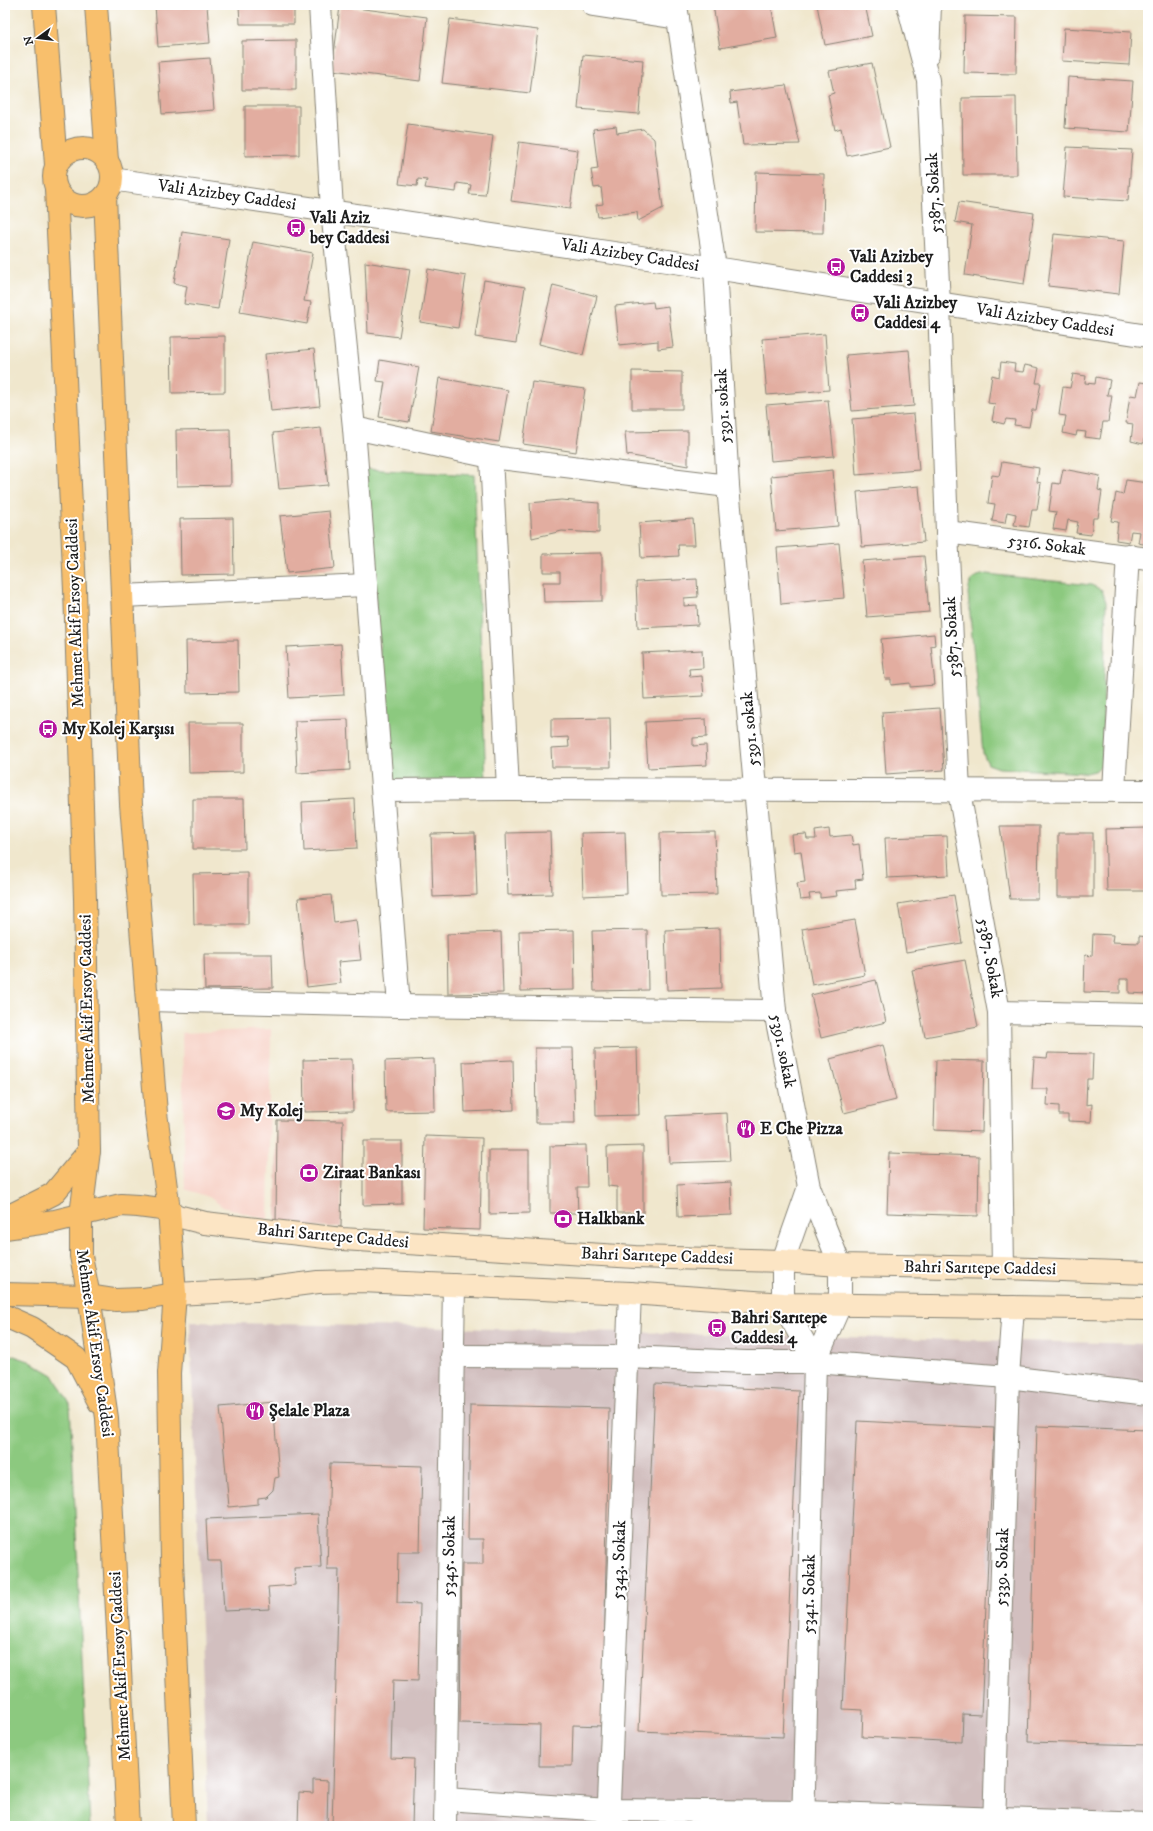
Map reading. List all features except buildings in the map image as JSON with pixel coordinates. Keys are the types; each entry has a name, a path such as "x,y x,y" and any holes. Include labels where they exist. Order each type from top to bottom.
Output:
{"main road":[{"path":"44,5 56,165 54,181 56,189 61,197 69,204 88,206 97,203 108,178"},
{"path":"96,5 108,178 122,596 131,804 156,1112 169,1210 175,1294 169,1373 175,1648 184,1826"},
{"path":"56,165 68,152 80,148 93,150 108,178"},
{"name":"Mehmet Akif Ersoy Caddesi","path":"56,189 75,598 85,891 89,1151 81,1215 81,1256 89,1296 107,1418 128,1826"},
{"path":"5,1218 53,1194 89,1151"},
{"path":"5,1228 81,1215 121,1205 169,1210"},
{"name":"Bahri Sarıtepe Caddesi","path":"169,1210 177,1216 205,1223 342,1239 635,1257 783,1260 840,1265 1003,1268 1148,1273"},
{"path":"5,1294 89,1296 115,1300 143,1299 175,1294 256,1290 318,1282 361,1281 630,1293 783,1304 1148,1309"},
{"path":"5,1316 32,1328 76,1358 107,1418"}],"street":[{"path":"320,5 332,210 354,428 399,1006"},
{"path":"593,5 677,11"},
{"name":"5387. Sokak","path":"908,5 928,80 939,304 947,532 959,792 999,1012 1003,1268"},
{"path":"928,80 930,5"},
{"name":"5391. sokak","path":"677,11 715,268 728,486 775,1011 809,1187 840,1265"},
{"name":"Vali Azizbey Caddesi","path":"108,178 715,268 1148,336"},
{"path":"354,428 491,457 728,486"},
{"path":"491,457 508,789"},
{"name":"5316. Sokak","path":"947,532 1138,557"},
{"path":"1114,790 1138,557"},
{"path":"122,596 366,585"},
{"path":"383,790 508,789 959,792 1148,791"},
{"path":"147,1000 399,1006 775,1011"},
{"path":"999,1012 1148,1015"},
{"path":"809,1187 783,1260 783,1304 815,1362"},
{"path":"815,1362 840,1305 840,1265"},
{"name":"5345. Sokak","path":"445,1826 454,1285"},
{"name":"5343. Sokak","path":"608,1818 630,1293"},
{"name":"5339. Sokak","path":"994,1823 1008,1377 1013,1307"},
{"path":"452,1356 815,1362 1008,1377 1148,1394"},
{"name":"5341. Sokak","path":"804,1819 815,1362"},
{"path":"446,1799 608,1818 1148,1824"}],"shaded area":[{"name":"My Kolej","path":"271,1029 268,1220 223,1207 209,1197 185,1189 182,1033"},
{"path":"190,1322 1148,1344 1148,1826 208,1826"}],"green space":[{"path":"364,469 474,475 486,782 392,787"},
{"path":"987,574 1091,585 1102,590 1106,602 1102,765 1095,771 1086,773 999,768 988,764 983,753 968,593 971,581 975,577"},
{"path":"5,1353 29,1361 53,1375 70,1404 90,1826 5,1826"}],"place":[{"name":"Vali Aziz bey Caddesi","path":"296,228"},
{"name":"Vali Azizbey Caddesi 3","path":"836,267"},
{"name":"Vali Azizbey Caddesi 4","path":"860,313"},
{"name":"My Kolej Karşısı","path":"48,729"},
{"name":"My Kolej","path":"226,1111"},
{"name":"E Che Pizza","path":"746,1129"},
{"name":"Ziraat Bankası","path":"309,1173"},
{"name":"Halkbank","path":"563,1219"},
{"name":"Bahri Sarıtepe Caddesi 4","path":"717,1328"},
{"name":"Şelale Plaza","path":"255,1411"}]}
